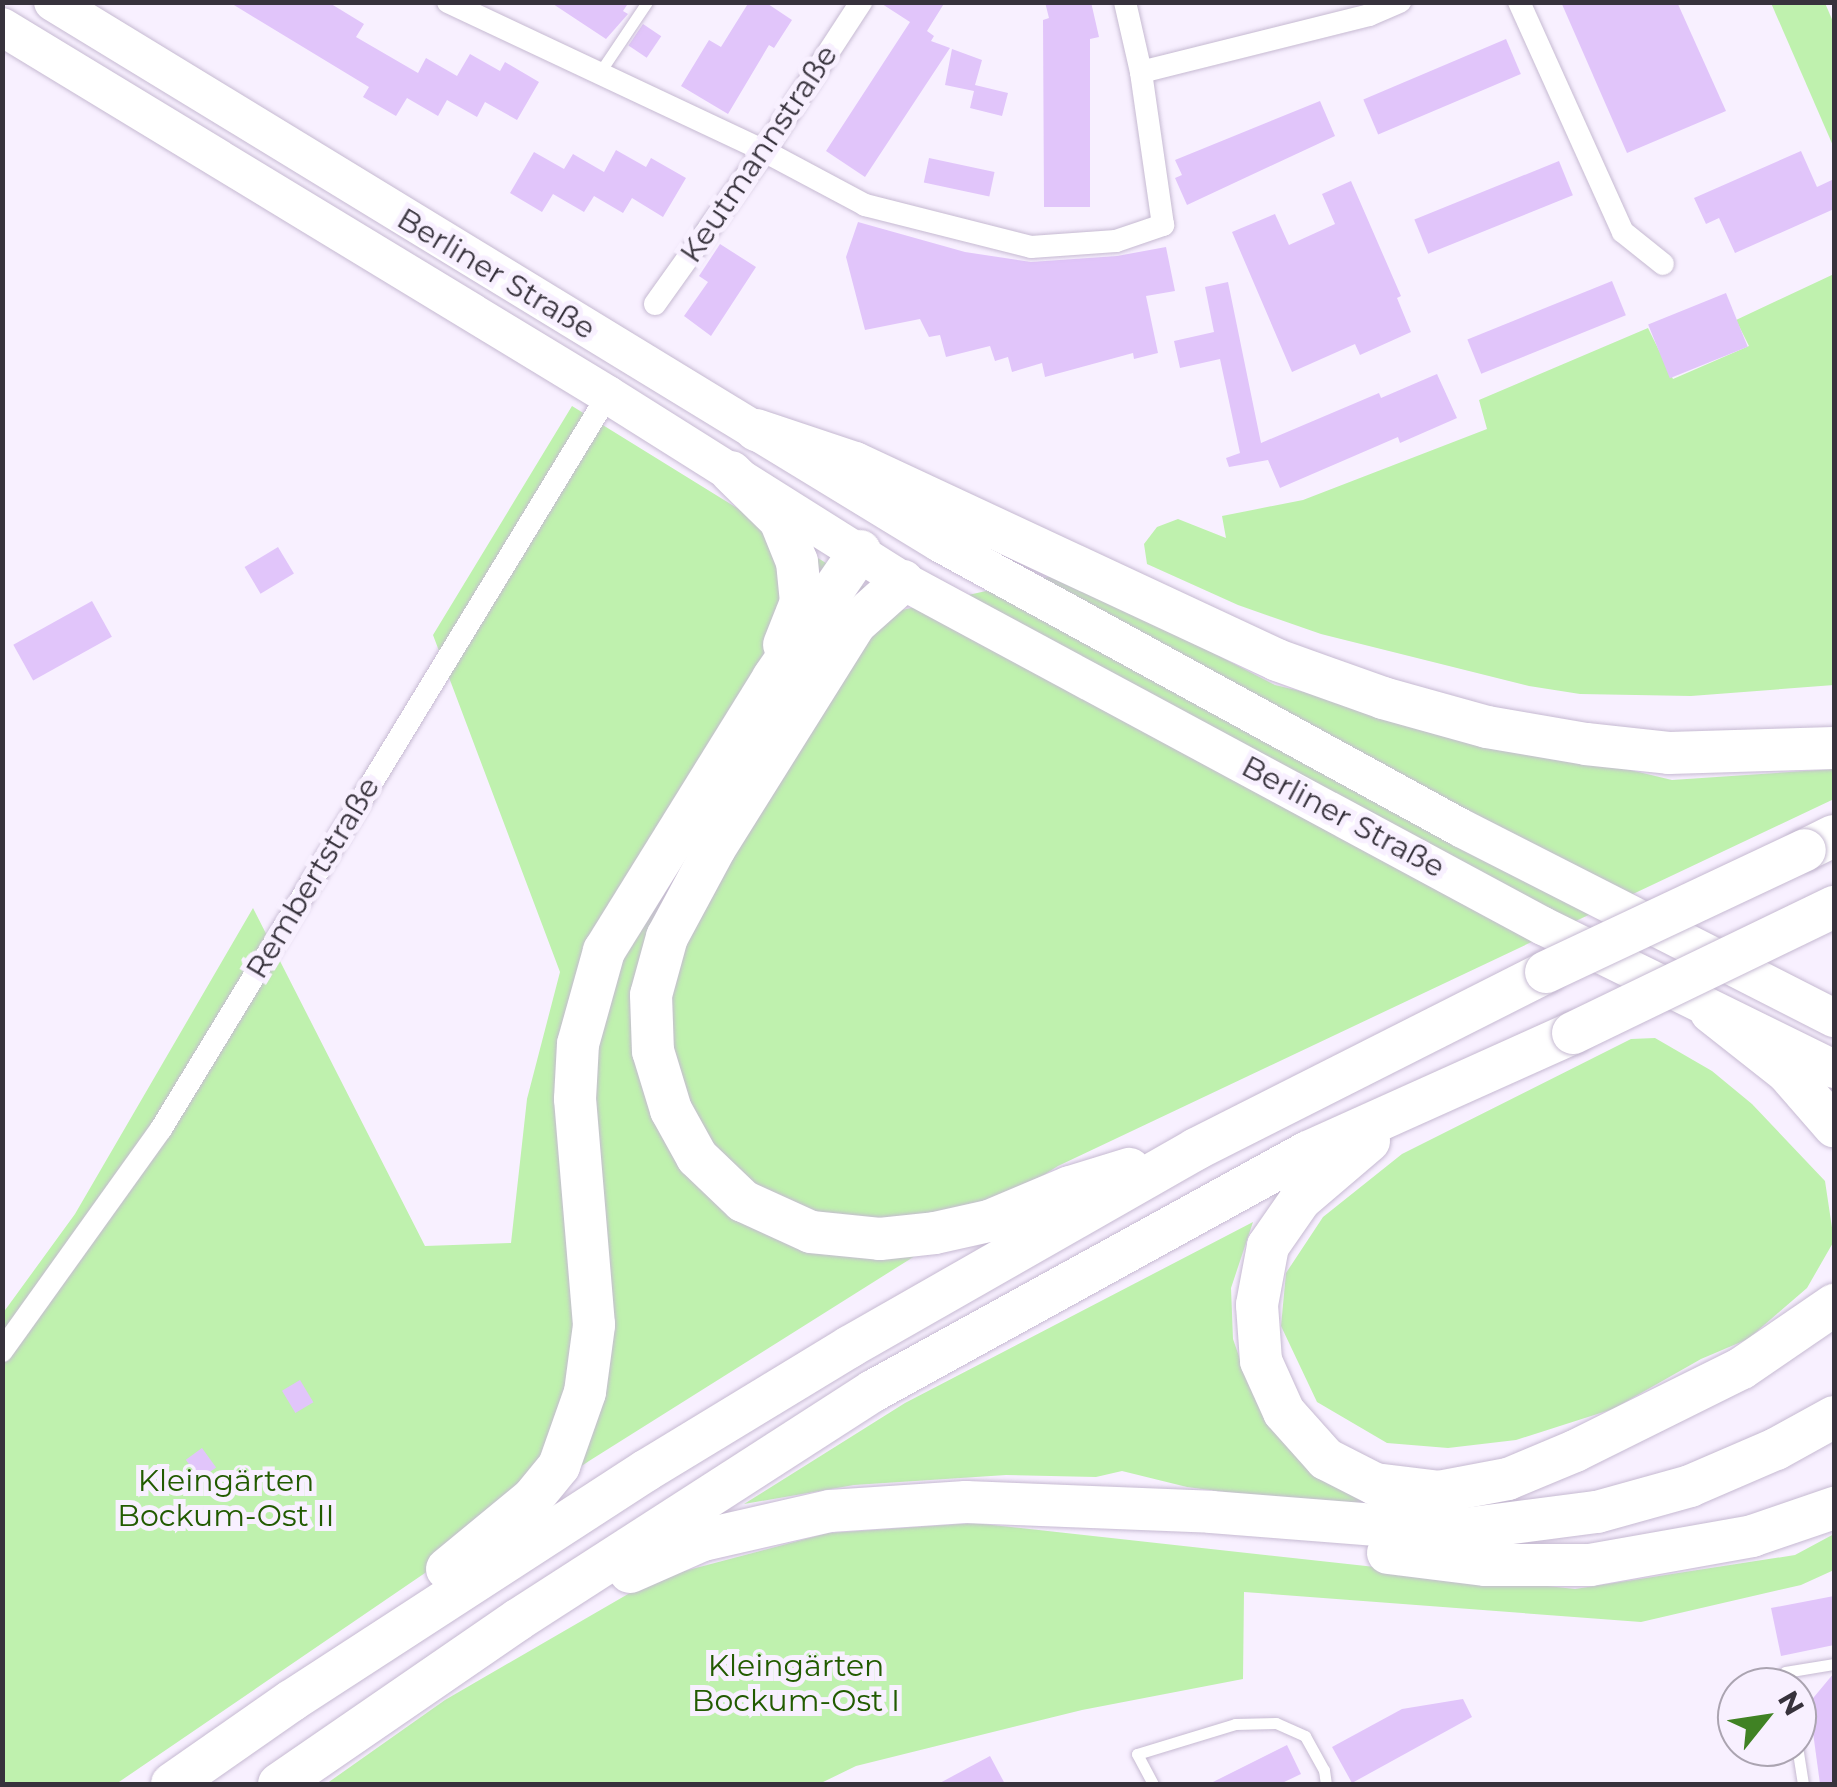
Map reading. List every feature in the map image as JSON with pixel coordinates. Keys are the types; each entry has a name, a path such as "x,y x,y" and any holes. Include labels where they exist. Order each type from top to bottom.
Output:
{"highway":[{"path":"756,430 856,464 1277,660 1383,698 1487,727 1619,748 1749,754 1834,748"},
{"path":"732,472 780,520 797,562 800,602 772,678"},
{"path":"291,1701 361,1628 479,1547 532,1500 559,1466 585,1392 594,1325 575,1099 578,1044 591,990 604,951 772,678 860,551"},
{"path":"903,581 855,624 715,848 667,937 652,995 654,1050 671,1110 698,1157 743,1201 811,1232 880,1239 989,1221 1070,1187 1196,1150"},
{"path":"172,1784 291,1701 647,1470 850,1347 1196,1150 1546,972 1820,843"},
{"path":"279,1784 519,1619 873,1391 1082,1272 1308,1152 1573,1033 1834,906"},
{"path":"1711,1012 1787,1072 1834,1126"},
{"path":"1573,1033 1360,1146 1300,1200 1268,1246 1256,1305 1261,1360 1284,1412 1326,1459 1375,1484 1438,1492 1524,1472 1742,1368 1834,1306"},
{"path":"1742,1368 1834,1284"},
{"path":"519,1619 703,1540 830,1511 966,1502 1468,1528 1597,1512 1690,1486 1776,1449 1834,1417"},
{"path":"1101,1509 1250,1537 1486,1565 1590,1565 1752,1536 1834,1508"}],"main road":[{"name":"Berliner Straße","path":"53,2 940,544 1461,828 1834,1018"},
{"name":"Berliner Straße","path":"2,27 608,395 903,581 1711,1012 1834,1070"},
{"name":"Berliner Straße","path":"860,551 883,540 940,544"}],"street":[{"path":"448,2 485,10 865,205 1031,247 1116,241 1164,225 1141,72 1126,2"},
{"name":"Keutmannstraße","path":"655,304 764,152 861,2"},
{"path":"1141,72 1400,2"},
{"path":"1519,2 1623,232 1663,264"},
{"name":"Rembertstraße","path":"2,1352 161,1129 608,395"}],"lane":[{"path":"600,72 647,2"},
{"path":"1153,1784 1136,1754 1235,1724 1276,1723 1305,1736 1324,1770 1326,1784"}],"green space":[{"path":"1771,3 1825,3 1834,24 1834,148"},
{"path":"1834,274 1834,685 1691,696 1580,694 1529,686 1321,634 1238,605 1147,564 1144,544 1157,527 1178,519 1226,538 1222,516 1303,500 1487,429 1479,400 1648,328 1673,379 1749,346 1736,320"},
{"name":"Kleingärten Bockum-Ost II","path":"572,406 902,610 1061,574 1275,685 1672,780 1834,769 1834,799 1058,1166 589,1461 116,1784 3,1784 3,1313 75,1214 253,908 425,1246 511,1243 527,1099 560,972 433,635"},
{"path":"1655,1038 1712,1071 1752,1104 1825,1181 1834,1241 1807,1288 1748,1339 1701,1359 1613,1409 1516,1440 1448,1448 1387,1443 1317,1402 1281,1326 1286,1273 1323,1217 1402,1154 1631,1039"},
{"path":"1253,1222 1231,1288 1233,1339 1250,1388 1384,1513 1187,1487 1122,1471 1096,1477 1006,1475 854,1485 744,1504 905,1403"},
{"name":"Kleingärten Bockum-Ost I","path":"974,1523 1575,1589 1795,1555 1834,1534 1834,1570 1801,1585 1641,1622 1244,1592 1243,1679 1082,1710 856,1766 819,1784 326,1784 445,1700 654,1579 828,1533"}],"building":[{"path":"229,2 328,2 364,24 356,37 418,73 426,58 457,76 470,54 500,71 505,62 539,82 517,120 485,102 477,117 447,100 438,116 407,98 396,116 363,97 369,87"},
{"path":"550,2 629,2 623,11 628,14 606,39"},
{"path":"749,2 765,2 792,20 774,48 769,45 728,114 681,86 709,40 721,47"},
{"path":"879,2 945,2 927,31 934,36 931,41 950,48 865,177 826,151 910,22"},
{"path":"1045,2 1091,2 1099,37 1090,39 1090,207 1044,207 1043,20 1049,18"},
{"path":"1561,2 1677,2 1726,111 1627,153"},
{"path":"643,24 661,36 647,58 628,46"},
{"path":"1506,39 1521,74 1378,135 1363,100"},
{"path":"952,49 982,60 975,85 1008,93 1002,116 970,108 974,91 945,85"},
{"path":"1320,101 1335,136 1187,205 1175,178 1182,175 1175,160"},
{"path":"616,150 646,167 651,158 686,178 663,217 632,198 623,213 594,196 584,212 553,194 542,212 510,193 534,152 564,169 573,154 604,172"},
{"path":"1801,151 1817,187 1834,179 1834,209 1735,253 1719,218 1706,224 1694,198"},
{"path":"929,158 995,172 989,196 924,182"},
{"path":"1559,161 1573,195 1428,254 1414,219"},
{"path":"1351,181 1401,296 1397,298 1411,332 1360,355 1355,344 1292,372 1232,232 1275,214 1289,245 1335,224 1322,194"},
{"path":"858,222 965,252 1031,262 1117,256 1166,247 1175,291 1146,296 1158,353 1134,359 1133,353 1045,377 1042,363 1012,372 1008,357 995,361 990,346 946,357 940,335 929,337 920,319 865,330 846,257"},
{"path":"720,244 756,267 711,336 684,316 708,282 699,276"},
{"path":"1612,281 1626,315 1481,374 1467,339"},
{"path":"1228,282 1261,443 1379,393 1381,398 1437,374 1457,418 1400,443 1398,437 1280,488 1268,460 1229,467 1226,458 1240,453 1220,359 1180,368 1174,341 1214,332 1205,287"},
{"path":"1726,293 1748,347 1670,378 1648,324"},
{"path":"278,547 294,574 261,594 245,567"},
{"path":"92,601 112,637 33,680 13,645"},
{"path":"300,1380 313,1402 295,1413 282,1391"},
{"path":"202,1448 216,1467 200,1479 186,1460"},
{"path":"1834,1596 1834,1645 1781,1656 1771,1608"},
{"path":"1834,1673 1834,1784 1820,1784 1817,1693"},
{"path":"1463,1699 1472,1717 1352,1783 1332,1747 1402,1709"},
{"path":"1287,1745 1301,1774 1280,1784 1209,1784"},
{"path":"990,1756 1005,1784 938,1784"}]}
